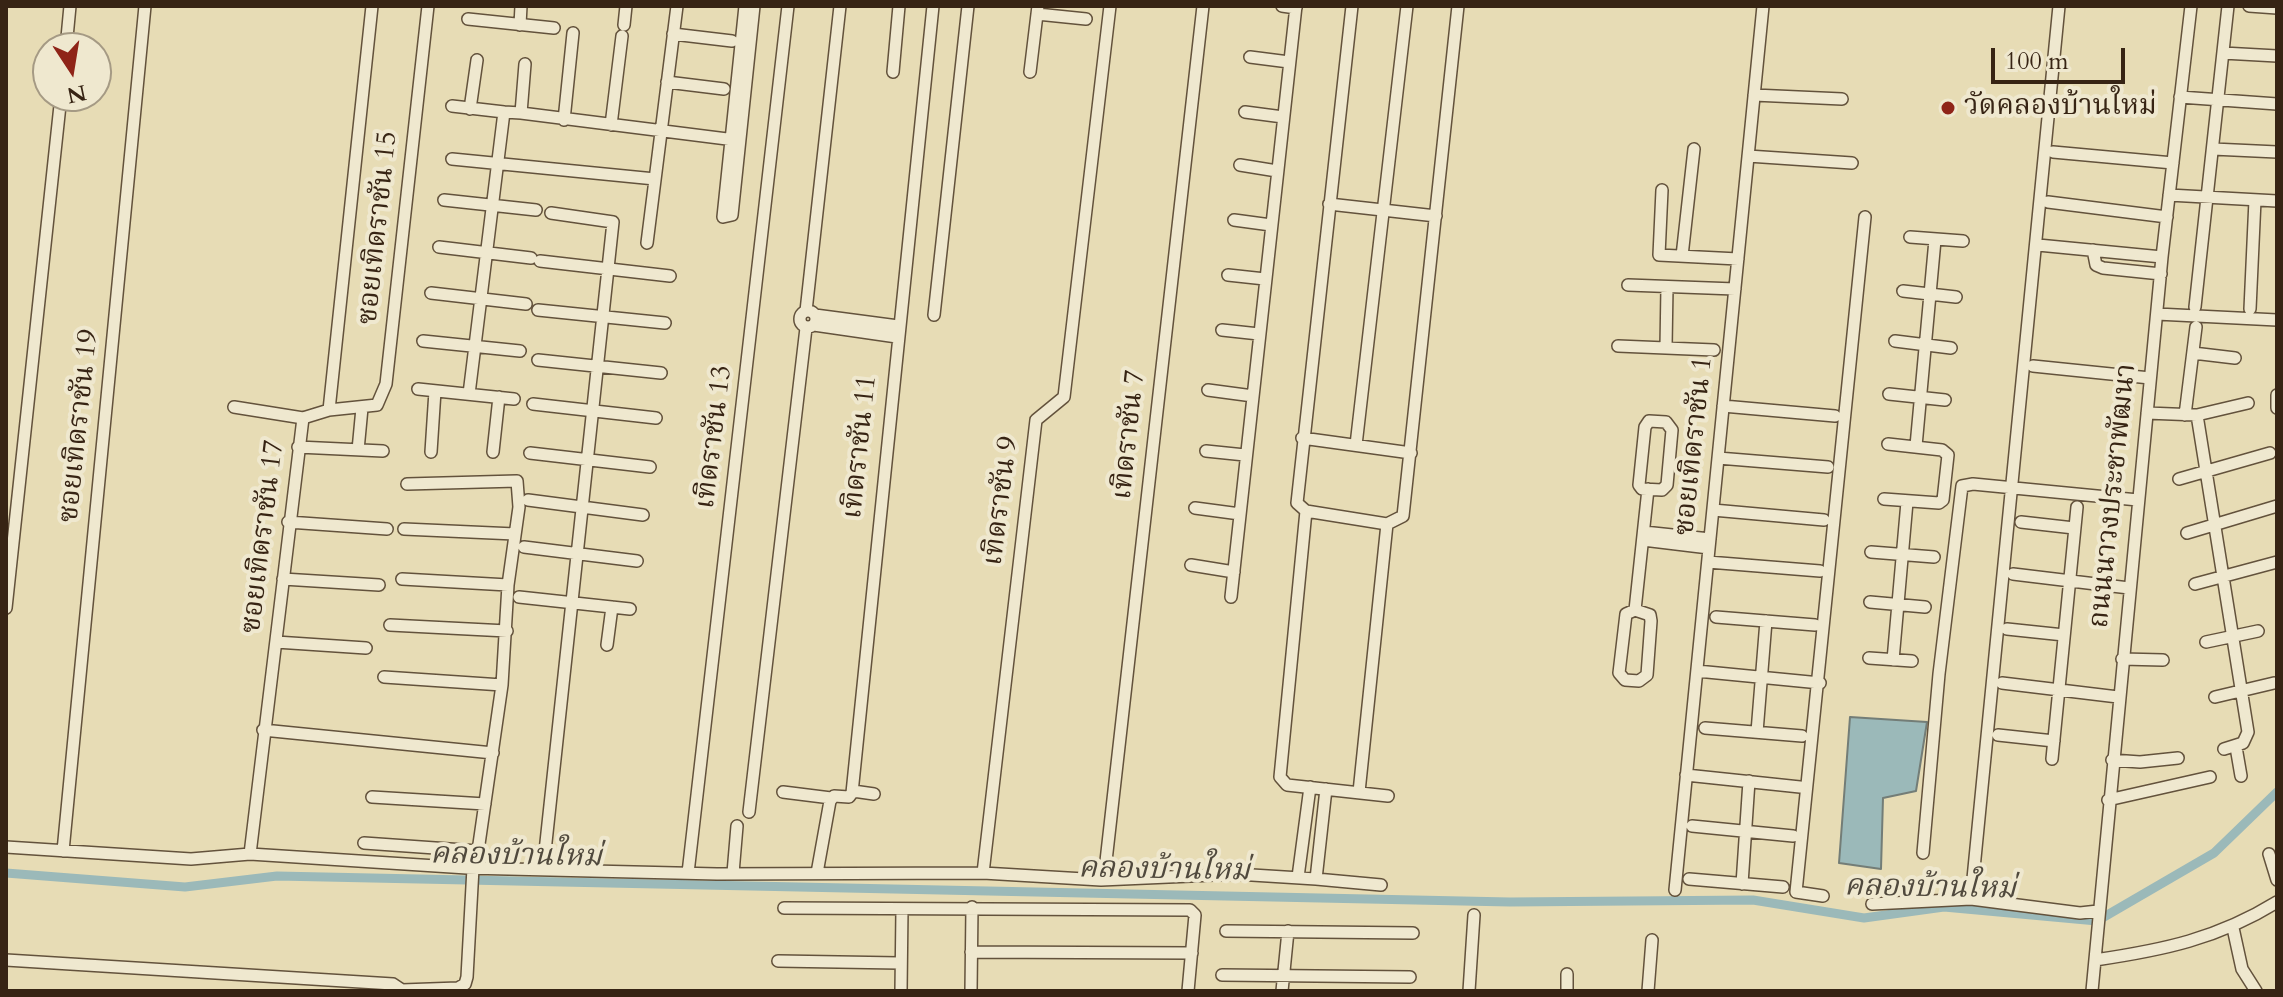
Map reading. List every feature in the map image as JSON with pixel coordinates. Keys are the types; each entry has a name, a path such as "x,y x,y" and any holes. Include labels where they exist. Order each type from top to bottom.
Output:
{"street":[{"path":"68,32 70,6"},
{"name":"ซอยเทิดราชัน 19","path":"63,851 145,6"},
{"path":"358,450 362,408 329,410 372,6"},
{"name":"ซอยเทิดราชัน 15","path":"362,408 377,405 386,384 428,6"},
{"path":"520,25 521,6"},
{"path":"611,125 626,6"},
{"path":"647,243 677,6"},
{"path":"745,6 735,140 730,217 722,215 735,140 754,6"},
{"name":"เทิดราชัน 13","path":"688,873 788,6"},
{"path":"749,812 810,320 840,6"},
{"path":"893,72 899,6"},
{"name":"เทิดราชัน 11","path":"853,791 933,6"},
{"path":"934,315 968,6"},
{"name":"เทิดราชัน 9","path":"983,873 1036,420 1064,397 1110,6"},
{"name":"เทิดราชัน 7","path":"1105,870 1203,6"},
{"path":"1231,597 1296,7 1282,6"},
{"path":"1352,6 1297,503 1306,511 1387,524 1403,516 1458,6"},
{"path":"1356,445 1407,6"},
{"name":"ซอยเทิดราชัน 1","path":"1675,890 1763,6"},
{"path":"1971,899 2038,245 2059,6"},
{"name":"ถนนนาวงประชาพัฒนา","path":"2092,991 2162,257 2191,6"},
{"path":"2195,307 2228,6"},
{"path":"2249,6 2277,8"},
{"path":"1030,72 1037,10 1086,19"},
{"path":"468,19 554,28"},
{"path":"564,120 573,33"},
{"path":"673,34 732,41"},
{"path":"2223,53 2277,56"},
{"path":"1250,57 1289,62"},
{"path":"470,109 477,60"},
{"path":"521,113 525,64"},
{"path":"667,82 724,89"},
{"path":"1754,95 1842,99"},
{"path":"2180,97 2277,104"},
{"path":"452,106 735,140"},
{"path":"6,608 59,112"},
{"path":"469,394 504,112"},
{"path":"1245,112 1283,117"},
{"path":"1682,256 1694,149"},
{"path":"2213,149 2277,152"},
{"path":"2053,152 2173,163"},
{"path":"1748,156 1852,163"},
{"path":"452,159 655,179"},
{"path":"1240,165 1277,171"},
{"path":"1662,190 1659,255 1738,259"},
{"path":"2169,195 2277,201"},
{"path":"444,200 536,210"},
{"path":"2250,309 2255,200"},
{"path":"2048,202 2167,217"},
{"path":"1329,204 1436,216"},
{"path":"543,870 613,222 551,213"},
{"path":"1823,896 1796,892 1820,683 1865,217"},
{"path":"1234,220 1271,225"},
{"path":"1910,237 1963,241"},
{"path":"1916,446 1935,240"},
{"path":"2038,245 2162,257"},
{"path":"439,247 670,276"},
{"path":"2093,250 2093,259 2103,268 2161,274"},
{"path":"1228,275 1265,279"},
{"path":"1628,285 1735,289"},
{"path":"1666,347 1667,287"},
{"path":"1903,291 1956,297"},
{"path":"431,293 526,304"},
{"path":"538,310 665,323"},
{"path":"2157,314 2277,320"},
{"path":"810,320 898,332"},
{"path":"2196,327 2191,415 2204,472 2248,732 2243,743 2230,748 2241,776"},
{"path":"1222,330 1259,334"},
{"path":"423,341 520,351"},
{"path":"1895,341 1951,348"},
{"path":"1618,346 1714,350"},
{"path":"2193,353 2235,358"},
{"path":"538,360 661,373"},
{"path":"2033,366 2150,378"},
{"path":"418,389 514,399"},
{"path":"1208,390 1253,396"},
{"path":"431,452 435,391"},
{"path":"1889,394 1945,400"},
{"path":"2277,395 2277,408"},
{"path":"493,452 499,397"},
{"path":"2147,413 2191,415 2248,403"},
{"path":"533,404 656,418"},
{"path":"1723,406 1835,416"},
{"path":"234,407 303,418"},
{"name":"ซอยเทิดราชัน 17","path":"250,854 303,418 329,410"},
{"path":"1649,421 1666,422 1672,430 1667,485 1662,490 1648,489 1639,485 1645,427 1649,421"},
{"path":"1302,438 1411,453"},
{"path":"1884,499 1939,503 1946,483 1946,452 1888,444"},
{"path":"298,447 383,451"},
{"path":"1206,451 1245,455"},
{"path":"530,453 650,467"},
{"path":"2179,479 2270,453"},
{"path":"1718,458 1828,467"},
{"path":"364,843 478,851 502,685 517,481 407,484"},
{"path":"1946,483 2138,500"},
{"path":"1923,853 1939,674 1962,486"},
{"path":"1635,610 1648,489"},
{"path":"528,500 643,515"},
{"path":"1893,660 1907,502"},
{"path":"2187,533 2277,506"},
{"path":"2052,759 2077,507"},
{"path":"1195,508 1240,514"},
{"path":"1713,510 1824,520"},
{"path":"1306,511 1280,777 1287,785 1388,796"},
{"path":"288,522 387,529"},
{"path":"2021,522 2074,528"},
{"path":"1359,792 1387,524"},
{"path":"404,529 515,534"},
{"path":"1644,536 1710,544"},
{"path":"524,547 637,561"},
{"path":"1871,552 1934,557"},
{"path":"1708,562 1820,571"},
{"path":"2195,584 2277,562"},
{"path":"1191,565 1234,572"},
{"path":"2013,574 2129,588"},
{"path":"283,579 379,585"},
{"path":"402,579 508,585"},
{"path":"519,597 630,609"},
{"path":"1870,602 1925,607"},
{"path":"607,645 612,607"},
{"path":"1635,610 1650,615 1651,621 1647,675 1639,681 1625,680 1619,673 1626,614 1635,610"},
{"path":"1716,617 1815,625"},
{"path":"1757,732 1766,621"},
{"path":"390,625 507,631"},
{"path":"2007,629 2064,635"},
{"path":"2206,642 2258,631"},
{"path":"276,642 366,648"},
{"path":"1869,658 1912,661"},
{"path":"2122,659 2163,660"},
{"path":"1697,671 1820,683"},
{"path":"384,677 502,685"},
{"path":"2002,683 2118,697"},
{"path":"2215,697 2274,683"},
{"path":"1705,728 1802,736"},
{"path":"263,730 493,753"},
{"path":"1998,735 2054,741"},
{"path":"2112,760 2140,762 2178,758"},
{"path":"1686,775 1800,787"},
{"path":"2108,800 2210,777"},
{"path":"1742,884 1749,781"},
{"path":"1298,877 1310,787"},
{"path":"1316,879 1326,789"},
{"path":"783,792 831,798 849,797 853,791 874,794"},
{"path":"372,797 485,804"},
{"path":"817,873 831,798"},
{"path":"733,873 737,826"},
{"path":"1692,826 1793,836"},
{"path":"6,847 191,859 250,854 472,871 983,873 1101,880 1236,874 1381,885"},
{"path":"2269,854 2277,880"},
{"path":"6,960 393,984 402,990 458,988 465,984 472,871"},
{"path":"1689,879 1783,887"},
{"path":"1872,904 1971,899 2080,913 2098,912"},
{"path":"2095,960 2170,946 2233,928 2277,902"},
{"path":"971,991 972,907"},
{"path":"784,908 1190,910 1195,915 1188,991"},
{"path":"901,991 902,909"},
{"path":"1469,991 1474,915"},
{"path":"2233,928 2242,969 2256,991"},
{"path":"1226,931 1413,933"},
{"path":"1282,991 1288,931"},
{"path":"1648,991 1652,940"},
{"path":"971,952 1192,953"},
{"path":"778,961 899,963"},
{"path":"1567,974 1567,991"},
{"path":"1222,975 1410,977"}],"water":[{"path":"1850,717 1927,722 1916,791 1883,798 1881,869 1839,863"}],"waterway":[{"name":"คลองบ้านใหม่","path":"6,873 185,887 277,876 1510,902 1753,900 1864,918 1944,907 2097,921 2214,853 2277,792"}],"place":[{"name":"วัดคลองบ้านใหม่","path":"1948,108"}]}
